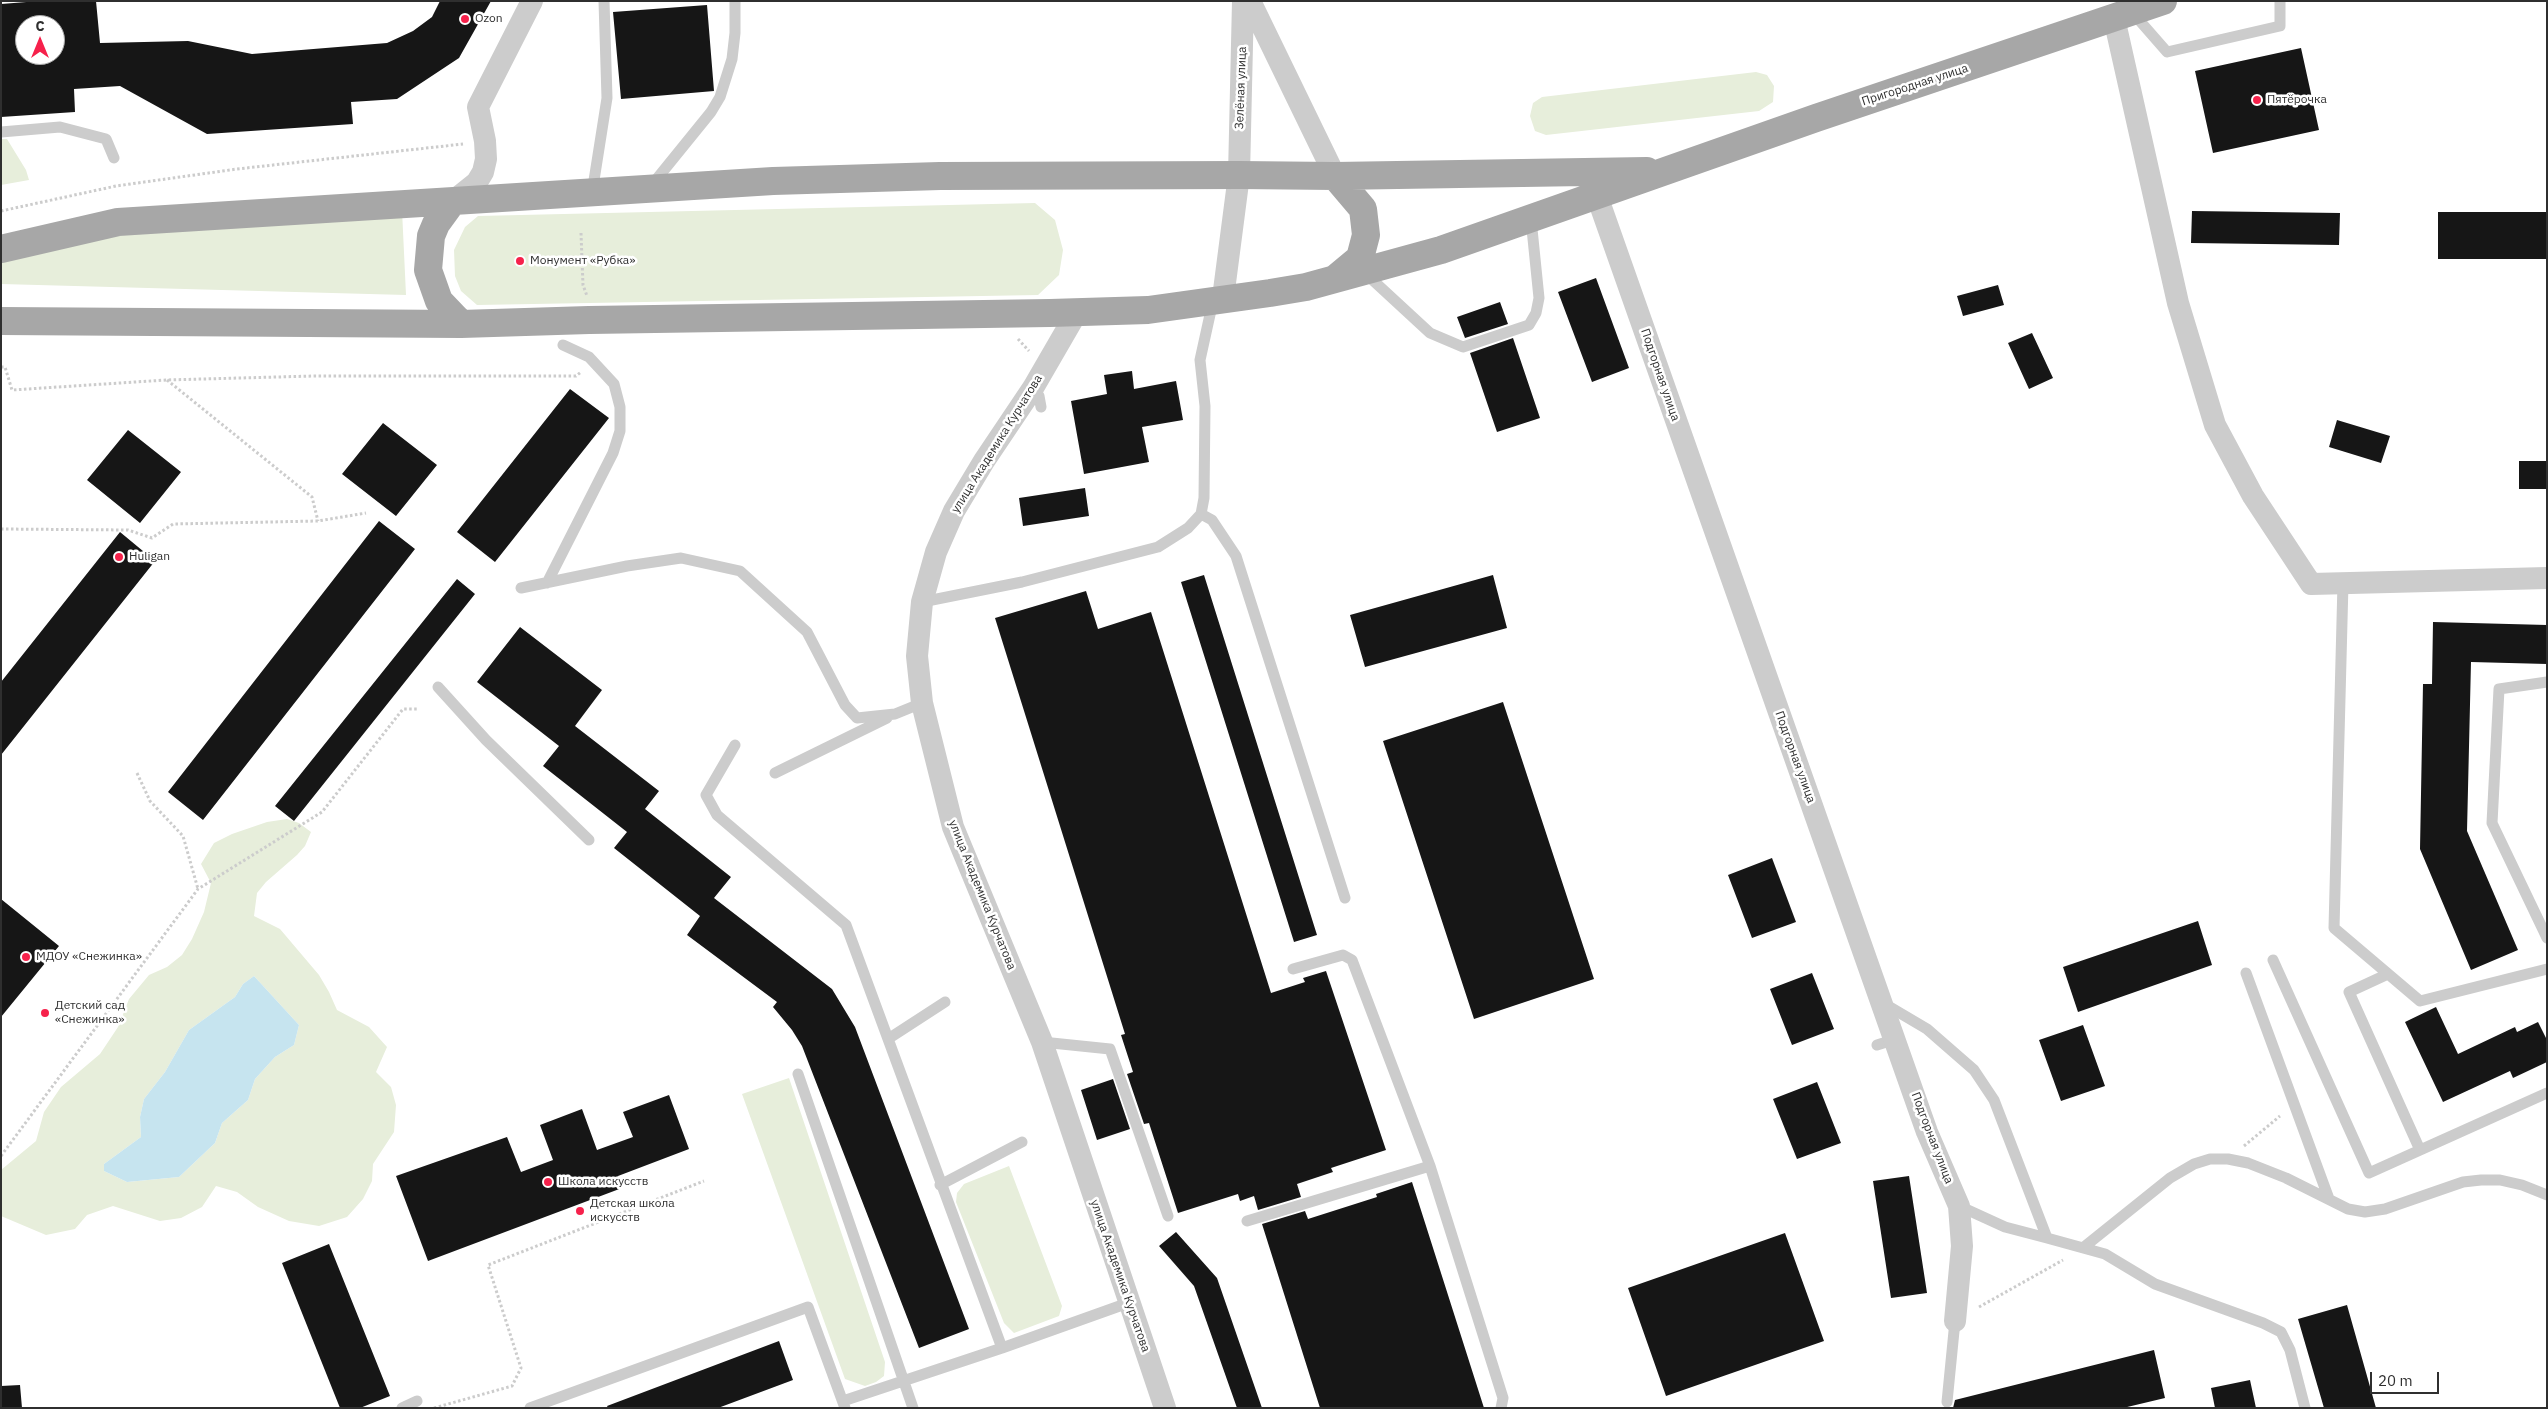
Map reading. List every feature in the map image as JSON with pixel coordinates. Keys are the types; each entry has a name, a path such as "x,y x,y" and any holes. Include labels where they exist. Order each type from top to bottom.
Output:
{"main road":[{"name":"Пригородная улица","path":"1,321 460,324 772,316 1077,312 1148,310 1306,287 1441,250 1816,118 2163,1"},
{"path":"1,249 118,222 773,181 940,176 1239,174 1335,176 1668,171"},
{"path":"1334,280 1360,258 1366,235 1363,209 1335,176"},
{"path":"452,202 436,224 431,236 428,270 439,301 460,324"}],"street":[{"path":"452,202 477,182 483,172 486,159 485,141 478,107 532,1"},
{"name":"Зелёная улица","path":"1218,299 1239,174 1243,1"},
{"path":"1250,1 1335,176"},
{"path":"2123,15 2178,303 2215,425 2253,496 2311,584 2547,578"},
{"name":"Подгорная улица","path":"1596,196 1883,1003 1886,1042 1959,1206 1962,1246 1955,1321"},
{"name":"улица Академика Курчатова","path":"1077,312 1037,398 984,461 954,510 936,552 922,602 917,656 922,703 953,827 1042,1042 1128,1303 1165,1408"}],"lane":[{"path":"592,193 607,98 604,1"},
{"path":"649,189 711,112 720,97 732,59 735,33 735,1"},
{"path":"2123,15 2168,52 2280,26 2280,1"},
{"path":"1,132 60,127 106,139 114,158"},
{"path":"1364,272 1430,333 1463,346 1529,325 1536,314 1539,298 1530,219"},
{"path":"922,602 1022,582 1158,547 1188,528 1201,514 1204,498 1205,406 1200,360 1218,299"},
{"path":"546,583 613,453 620,431 620,407 614,384 588,357 563,345"},
{"path":"1201,514 1212,520 1236,556 1345,898"},
{"path":"521,588 627,566 681,558 740,571 807,632 845,705 857,718 895,714"},
{"path":"2343,583 2334,928 2420,1001 2547,969"},
{"path":"2547,682 2499,689 2492,823 2547,938"},
{"path":"438,687 486,740 589,840"},
{"path":"775,773 895,714 922,703"},
{"path":"735,745 706,794 716,815 846,925 940,1185 1002,1348"},
{"path":"1293,969 1343,955 1352,960 1430,1166 1503,1398 1501,1408"},
{"path":"2273,960 2368,1173 2547,1093"},
{"path":"2246,973 2329,1199"},
{"path":"2388,974 2349,992 2420,1150"},
{"path":"888,1039 945,1002"},
{"path":"1883,1003 1927,1028 1974,1070 1994,1100 2047,1238"},
{"path":"1042,1042 1110,1048 1168,1216"},
{"path":"798,1074 912,1408"},
{"path":"940,1185 1022,1142"},
{"path":"2084,1247 2170,1178 2194,1164 2210,1159 2228,1159 2248,1163 2286,1178 2348,1209 2365,1212 2385,1209 2463,1182 2481,1180 2500,1180 2522,1185 2547,1195"},
{"path":"1247,1221 1430,1166"},
{"path":"1959,1206 2005,1227 2106,1254 2155,1284 2263,1323 2280,1332 2290,1350 2305,1408"},
{"path":"530,1408 808,1307 844,1405 1128,1303"},
{"path":"1947,1402 1955,1321"},
{"path":"402,1408 417,1401"}],"path":[{"path":"1,211 116,186 238,169 363,157 485,141"},
{"path":"582,233 584,285 590,305 589,320"},
{"path":"1,368 5,367 12,390 166,380 314,376 576,376 585,369 588,357"},
{"path":"166,380 312,497 318,521"},
{"path":"1,529 128,530 152,538 173,524 318,521 366,513"},
{"path":"1,1156 198,889 322,812 403,709 418,709"},
{"path":"137,773 150,802 183,836 198,889"},
{"path":"434,1408 512,1386 521,1368 488,1265 704,1181"},
{"path":"1955,1321 2084,1247"}],"green space":[{"path":"1756,72 1767,75 1774,86 1773,102 1759,111 1546,135 1535,131 1530,116 1533,103 1542,97"},
{"path":"1,139 7,139 26,170 29,180 1,185"},
{"path":"1035,203 1055,220 1063,250 1059,275 1038,295 477,305 461,291 455,276 454,250 465,227 478,216"},
{"path":"402,210 406,295 1,284 1,258 109,229"},
{"path":"287,819 299,823 311,832 305,846 266,882 257,893 254,916 280,929 319,975 337,1010 369,1027 387,1047 376,1072 391,1087 396,1105 394,1132 373,1164 372,1181 363,1199 347,1217 319,1226 289,1221 258,1207 237,1192 216,1186 202,1207 181,1218 160,1221 113,1206 87,1215 75,1229 46,1235 1,1216 1,1170 36,1141 44,1112 61,1087 100,1054 118,1027 129,999 149,975 167,967 182,955 192,939 204,912 211,883 201,864 214,843 232,834 267,822","holes":["254,976 299,1025 294,1045 275,1057 255,1079 248,1100 222,1123 215,1143 179,1177 127,1182 104,1171 104,1164 141,1137 140,1117 144,1099 165,1072 189,1030 235,997 243,984"]},
{"path":"789,1078 885,1362 884,1376 876,1382 865,1386 845,1379 742,1094"},
{"path":"1009,1166 1062,1306 1059,1316 1014,1333 1004,1323 956,1202 957,1193 964,1184"}],"water":[{"path":"254,976 299,1025 294,1045 275,1057 255,1079 248,1100 222,1123 215,1143 179,1177 127,1182 104,1171 104,1164 141,1137 140,1117 144,1099 165,1072 189,1030 235,997 243,984"}],"building":[{"path":"39,1 96,1 100,43 188,41 252,54 387,43 413,31 432,17 440,1 491,1 459,58 397,99 351,102 353,124 207,134 120,86 74,89 75,112 1,117 1,4"},
{"path":"707,5 714,91 621,99 613,12"},
{"name":"Пятёрочка","path":"2301,48 2319,130 2213,153 2195,71"},
{"path":"2192,211 2340,213 2339,245 2191,243"},
{"path":"2438,212 2547,212 2547,259 2438,259"},
{"path":"1596,278 1629,368 1592,382 1558,292"},
{"path":"1998,285 2004,305 1963,316 1957,296"},
{"path":"1500,302 1508,324 1465,338 1457,317"},
{"path":"2032,333 2053,378 2029,389 2008,343"},
{"path":"1513,338 1540,418 1497,432 1470,353"},
{"path":"1132,371 1134,389 1176,381 1183,420 1142,427 1149,462 1084,474 1071,401 1107,394 1104,375"},
{"path":"570,389 609,418 495,562 457,532"},
{"path":"2337,420 2390,436 2381,463 2329,447"},
{"path":"383,423 437,465 396,516 342,474"},
{"path":"128,430 181,472 140,523 87,480"},
{"path":"2519,461 2547,461 2547,489 2519,489"},
{"path":"1085,488 1089,516 1023,526 1019,498"},
{"path":"379,521 415,549 203,820 168,792"},
{"path":"120,532 155,561 1,755 1,682"},
{"path":"1204,575 1317,935 1294,942 1181,582"},
{"path":"1493,575 1507,628 1365,667 1350,615"},
{"path":"457,579 475,594 294,821 275,806"},
{"path":"1086,591 1098,629 1151,612 1271,993 1305,982 1303,978 1326,971 1386,1150 1331,1168 1333,1172 1297,1184 1301,1197 1258,1210 1254,1196 1240,1201 1238,1194 1178,1213 1149,1123 1144,1124 1127,1074 1133,1072 1121,1035 1125,1034 995,618"},
{"path":"2433,622 2547,625 2547,664 2471,662 2467,831 2518,950 2471,970 2420,849 2423,684 2432,684"},
{"path":"520,627 602,690 575,726 659,791 645,809 731,877 714,898 832,989 855,1027 969,1329 919,1348 802,1046 792,1030 773,1007 777,1002 687,935 700,916 614,848 627,832 543,766 559,746 477,682"},
{"path":"1503,702 1594,979 1474,1019 1383,741"},
{"path":"1772,858 1796,922 1752,938 1728,875"},
{"name":"МДОУ «Снежинка»","path":"1,899 59,946 1,1017"},
{"path":"2198,921 2212,965 2078,1012 2063,967"},
{"path":"1812,973 1834,1029 1792,1045 1770,989"},
{"path":"2436,1007 2458,1054 2515,1027 2517,1032 2538,1022 2547,1040 2547,1062 2513,1078 2510,1071 2443,1102 2405,1022"},
{"path":"2083,1025 2105,1086 2061,1101 2039,1040"},
{"path":"1113,1079 1130,1129 1097,1140 1081,1090"},
{"path":"1817,1082 1841,1143 1797,1159 1773,1099"},
{"name":"Школа искусств","path":"669,1095 689,1149 618,1176 622,1188 428,1261 396,1176 507,1137 521,1172 553,1160 540,1125 582,1109 597,1150 633,1137 623,1112"},
{"path":"1909,1176 1927,1293 1891,1298 1873,1181"},
{"path":"1412,1182 1484,1408 1320,1408 1262,1224 1305,1211 1308,1219 1377,1197 1376,1194"},
{"path":"1176,1232 1217,1278 1262,1408 1237,1408 1194,1286 1159,1246"},
{"path":"1785,1233 1824,1341 1666,1396 1628,1288"},
{"path":"329,1244 390,1396 360,1408 340,1408 282,1263"},
{"path":"2347,1305 2376,1408 2324,1408 2298,1319"},
{"path":"779,1341 793,1380 718,1408 608,1408 607,1406"},
{"path":"2154,1350 2165,1398 2123,1408 1953,1408 1955,1400"},
{"path":"2250,1380 2256,1408 2215,1408 2211,1388"},
{"path":"20,1385 22,1408 1,1408 1,1386"}],"place":[{"name":"Ozon","path":"465,19"},
{"name":"Пятёрочка","path":"2257,100"},
{"name":"Монумент «Рубка»","path":"520,261"},
{"name":"Huligan","path":"119,557"},
{"name":"МДОУ «Снежинка»","path":"26,957"},
{"name":"Детский сад «Снежинка»","path":"45,1013"},
{"name":"Школа искусств","path":"548,1182"},
{"name":"Детская школа искусств","path":"580,1211"}]}
